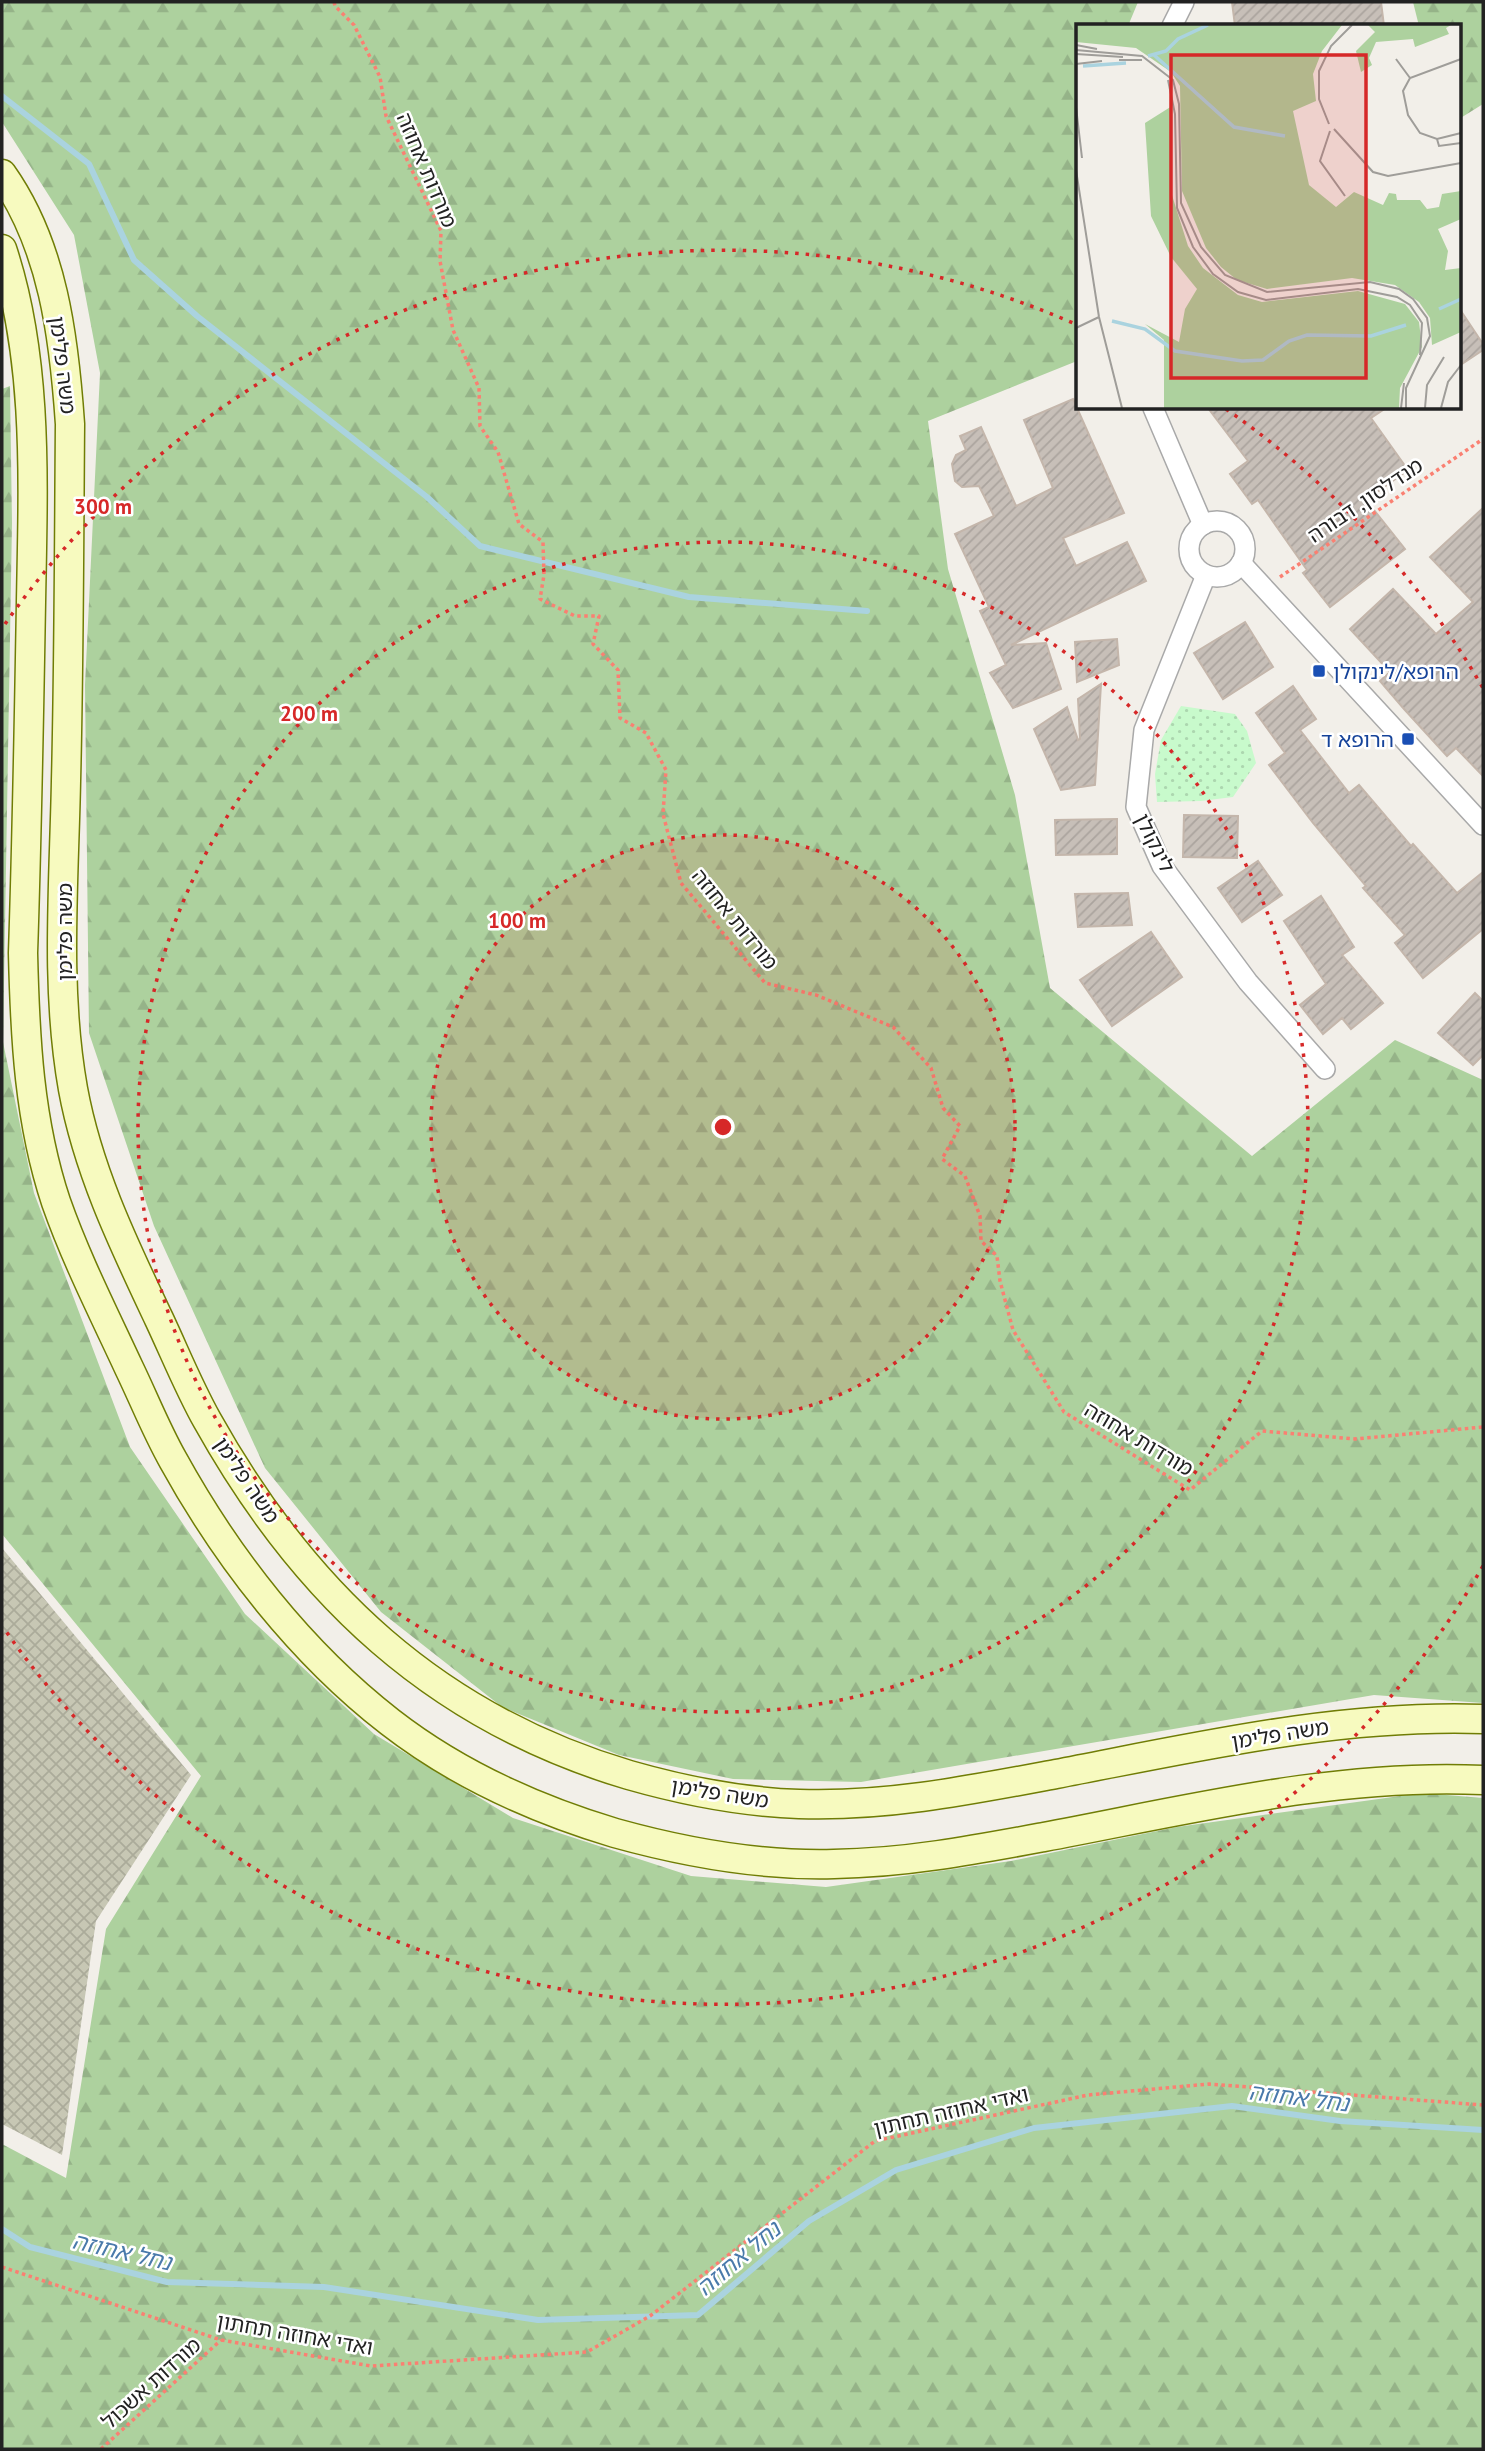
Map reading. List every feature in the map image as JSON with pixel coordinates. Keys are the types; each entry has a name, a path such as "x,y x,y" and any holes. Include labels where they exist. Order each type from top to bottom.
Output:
{"main road":[{"name":"משה פלימן","path":"2,174 14,191 44,258 61,332 66,369 70,424 62,932 68,1050 82,1127 93,1167 123,1243 206,1418 276,1525 351,1614 415,1670 458,1700 494,1721 553,1749 600,1766 692,1791 763,1801 836,1804 931,1797 1298,1730 1421,1719 1483,1719"},
{"name":"משה פלימן","path":"2,249 18,315 34,447 23,953 29,1076 44,1158 56,1200 88,1281 172,1458 238,1560 323,1662 391,1722 419,1742 476,1777 526,1801 576,1821 646,1842 685,1851 760,1861 837,1864 936,1857 1303,1790 1422,1780 1483,1780"}],"street":[{"path":"1173,24 1184,2"},
{"path":"1154,410 1203,525"},
{"path":"1212,522 1231,524 1239,531 1245,545 1241,563 1234,572 1226,576 1206,575 1198,570 1189,552 1195,532 1212,522"},
{"path":"1241,563 1483,825"},
{"name":"לינקולן","path":"1206,575 1144,730 1136,807 1163,866 1248,982 1325,1069"}],"path":[{"name":"מורדות אחוזה","path":"334,2 354,25 380,77 386,116 441,231 440,261 453,330 479,388 480,426 498,452 519,524 542,542 544,575 540,599 575,616 599,616 593,645 618,670 620,718 646,733 666,770 663,814 681,883 765,983 816,995 893,1027 931,1068 943,1108 960,1126 942,1159 965,1176 980,1216 981,1241 997,1256 1000,1281 1013,1330 1064,1412 1190,1490 1262,1431 1355,1439 1483,1427"},
{"name":"מנדלסון, דבורה","path":"1264,588 1483,439"},
{"name":"ואדי אחוזה תחתון","path":"2,2267 222,2340 371,2366 587,2352 650,2316 875,2141 1088,2095 1209,2084 1483,2105"},
{"name":"מורדות אשכול","path":"102,2449 222,2340"}],"shaded area":[{"path":"2,1548 191,1775 96,1921 62,2155 2,2124"}],"green space":[{"path":"2,2 1138,2 1129,24 1076,24 1076,361 928,421 948,569 1015,795 1050,988 1252,1156 1395,1040 1483,1080 1483,1703 1374,1695 861,1782 733,1779 619,1755 502,1707 381,1612 265,1468 154,1226 89,1033 85,685 100,373 74,235 2,122"},
{"path":"1413,2 1483,2 1483,104 1460,118 1460,24 1418,24"},
{"path":"10,386 12,523 3,1042 34,1193 130,1447 245,1614 374,1734 513,1818 691,1876 826,1887 1011,1861 1177,1827 1422,1793 1483,1798 1483,2449 2,2449 2,2144 66,2178 106,1929 201,1776 2,1534 2,389"},
{"path":"1181,706 1235,714 1247,731 1256,763 1233,797 1157,802 1155,774 1161,740"}],"building":[{"path":"1232,2 1381,2 1384,24 1235,24"},
{"path":"1460,310 1483,344 1483,350 1460,365"},
{"path":"1073,399 1124,513 1063,538 1076,566 1127,542 1146,581 1011,645 1046,643 1061,689 1013,708 990,673 1006,665 980,611 989,607 955,534 994,516 979,486 962,487 955,481 952,464 956,455 966,450 960,436 981,427 1016,506 1053,488 1024,420"},
{"path":"1210,410 1383,410 1371,418 1408,470 1366,500 1405,549 1330,607 1303,573 1307,570 1258,500 1252,504 1230,474 1248,461"},
{"path":"1483,508 1483,776 1456,748 1447,756 1404,709 1380,681 1390,672 1350,629 1393,589 1436,634 1473,602 1430,557"},
{"path":"1245,622 1273,667 1223,699 1194,653"},
{"path":"1117,639 1119,665 1077,682 1075,642"},
{"path":"1101,684 1095,785 1061,790 1034,729 1067,707 1078,740 1080,739 1078,699"},
{"path":"1293,686 1316,719 1300,730 1349,793 1359,785 1411,846 1413,844 1457,893 1483,872 1483,929 1423,978 1395,943 1405,935 1363,888 1366,886 1269,765 1285,753 1256,713"},
{"path":"1184,815 1238,816 1237,858 1183,857"},
{"path":"1117,819 1117,854 1056,855 1055,820"},
{"path":"1258,861 1282,895 1242,922 1218,888"},
{"path":"1128,893 1132,925 1078,927 1075,894"},
{"path":"1321,896 1354,947 1342,955 1383,1003 1351,1029 1342,1018 1323,1034 1300,1005 1326,984 1284,921"},
{"path":"1151,932 1182,977 1112,1026 1080,980"},
{"path":"1475,993 1483,1001 1483,1055 1473,1065 1438,1033"}],"waterway":[{"path":"2,96 89,164 134,260 197,316 427,497 480,546 689,597 867,611"},
{"name":"נחל אחוזה","path":"2,2229 30,2247 167,2282 324,2287 538,2320 698,2315 809,2221 896,2170 1034,2128 1232,2106 1340,2121 1483,2130"}],"place":[{"name":"הרופא/לינקולן","path":"1319,671"},
{"name":"הרופא ד","path":"1408,739"}]}
